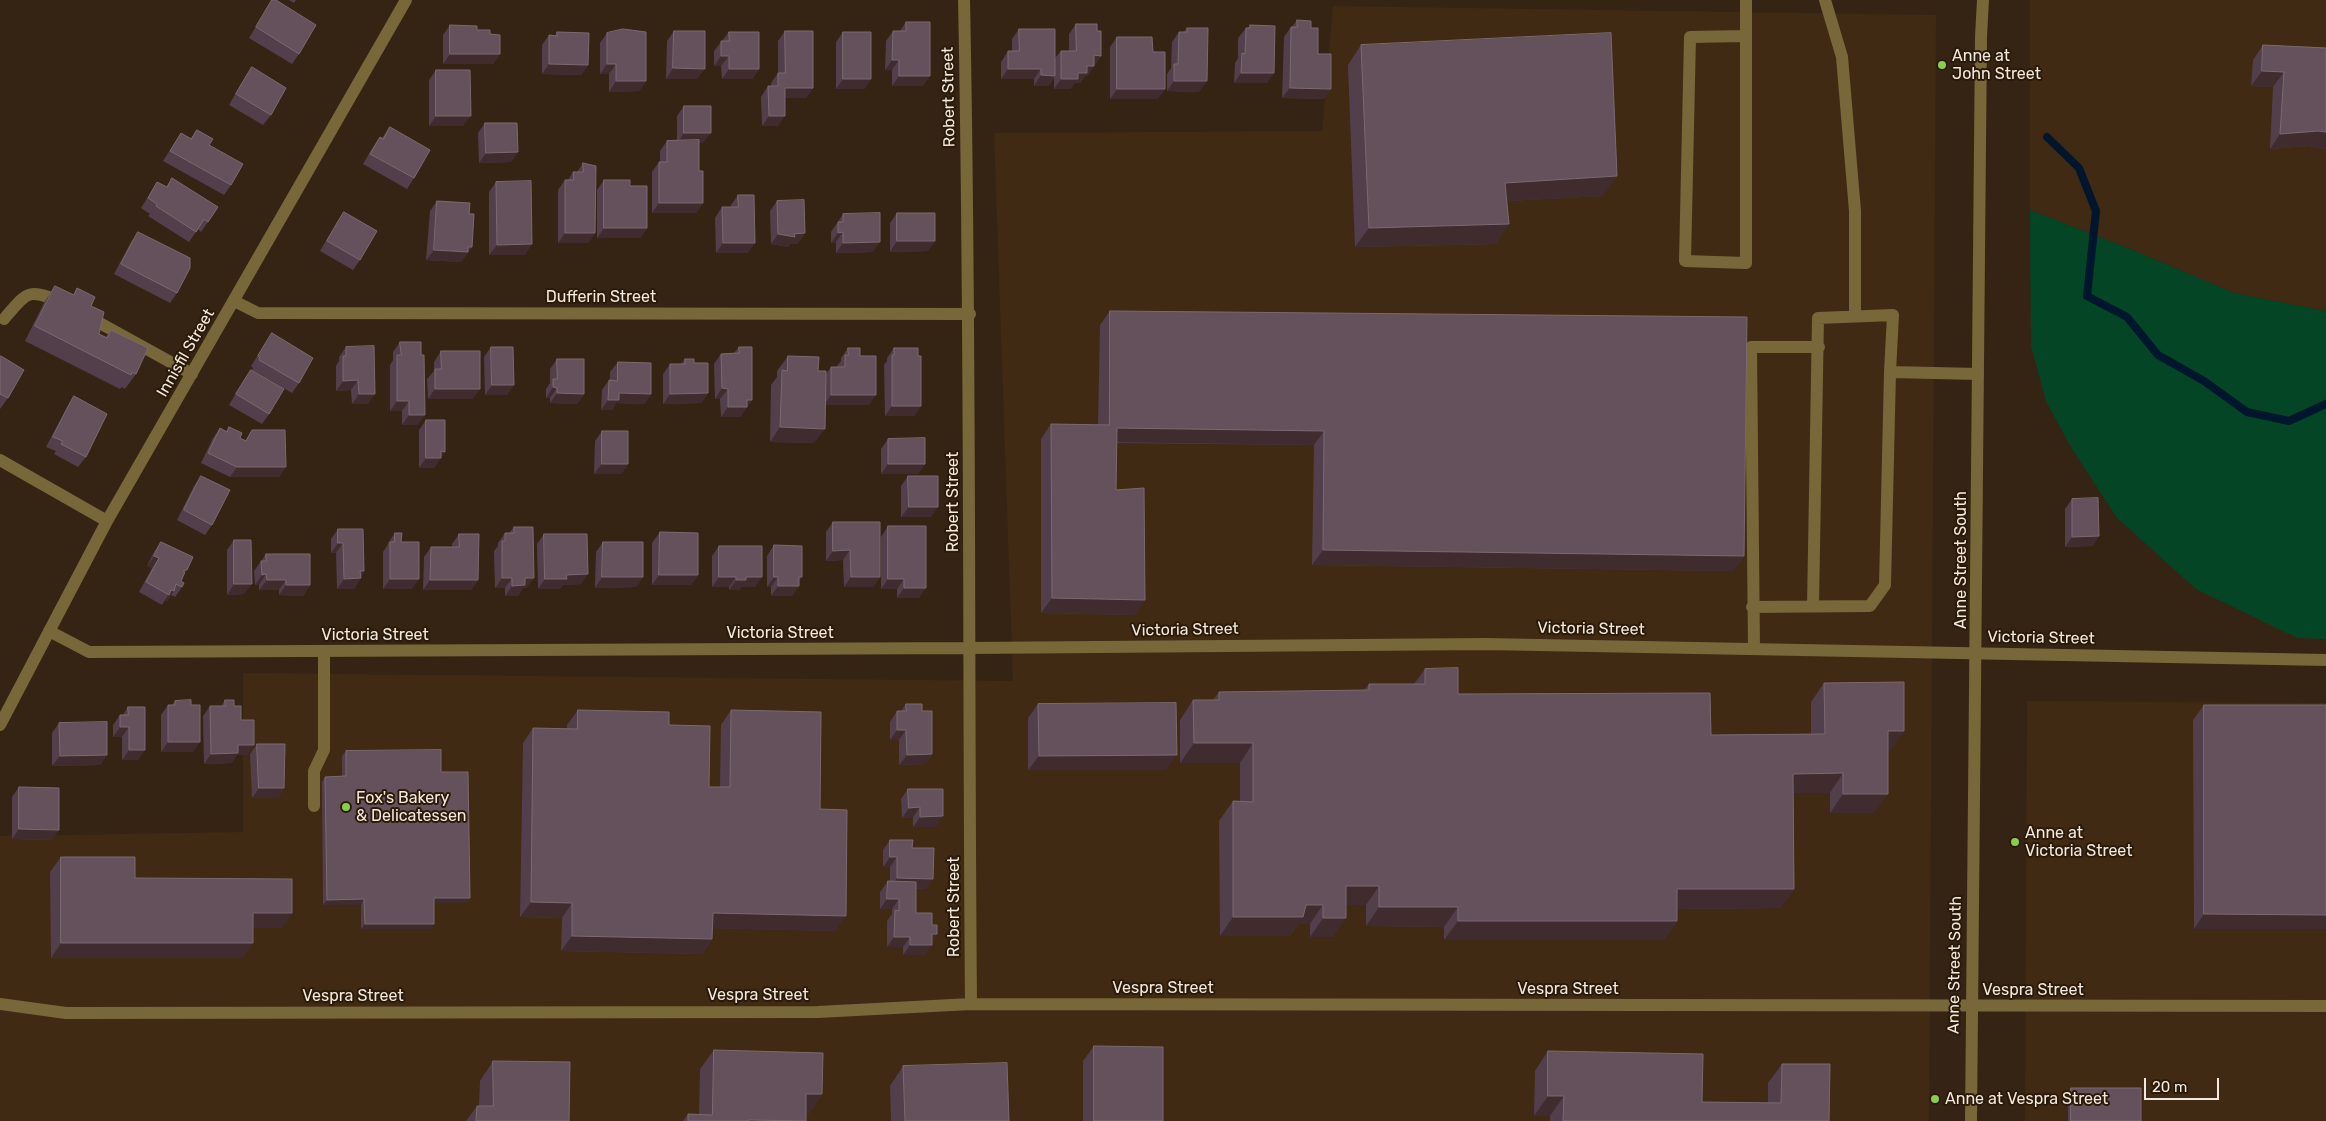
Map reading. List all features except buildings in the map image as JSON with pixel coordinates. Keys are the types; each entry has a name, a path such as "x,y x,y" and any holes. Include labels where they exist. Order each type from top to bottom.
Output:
{"street":[{"name":"Innisfil Street","path":"0,725 108,521 406,0"},
{"name":"Robert Street","path":"964,0 970,314 968,648 971,1004"},
{"path":"1745,36 1690,37 1685,261 1746,263 1746,0"},
{"path":"1825,0 1842,58 1855,211 1855,316"},
{"name":"Anne Street South","path":"1971,1121 1981,37 1983,0"},
{"path":"4,319 25,295 35,293 46,295 66,305"},
{"name":"Dufferin Street","path":"234,301 258,313 970,314"},
{"path":"84,314 192,374"},
{"path":"1752,607 1870,606 1885,585 1893,315 1818,318 1819,347 1813,606"},
{"path":"1754,648 1752,607 1751,347 1819,347"},
{"path":"1890,372 1978,374"},
{"path":"0,460 108,521"},
{"name":"Victoria Street","path":"50,631 89,652 1486,644 2326,660"},
{"path":"314,806 314,771 324,750 324,651"},
{"name":"Vespra Street","path":"0,1004 66,1013 818,1012 971,1004 1971,1007 2326,1006"}],"shaded area":[{"path":"2030,0 2326,0 2326,311 2234,293 2133,250 2030,210"},
{"path":"1333,6 1936,15 1929,1121 0,1121 0,836 243,832 243,673 1013,681 994,133 1322,131"},
{"path":"2027,701 2326,703 2326,1121 2025,1121"}],"green space":[{"path":"2030,210 2133,250 2234,293 2326,311 2326,639 2297,638 2196,589 2117,518 2069,444 2046,401 2031,346"}],"waterway":[{"path":"2047,137 2079,168 2096,211 2087,296 2127,317 2158,355 2204,381 2247,412 2289,421 2326,404"}],"place":[{"name":"Anne at John Street","path":"1942,65"},
{"name":"Fox's Bakery & Delicatessen","path":"346,807"},
{"name":"Anne at Victoria Street","path":"2015,842"},
{"name":"Anne at Vespra Street","path":"1935,1099"}]}
